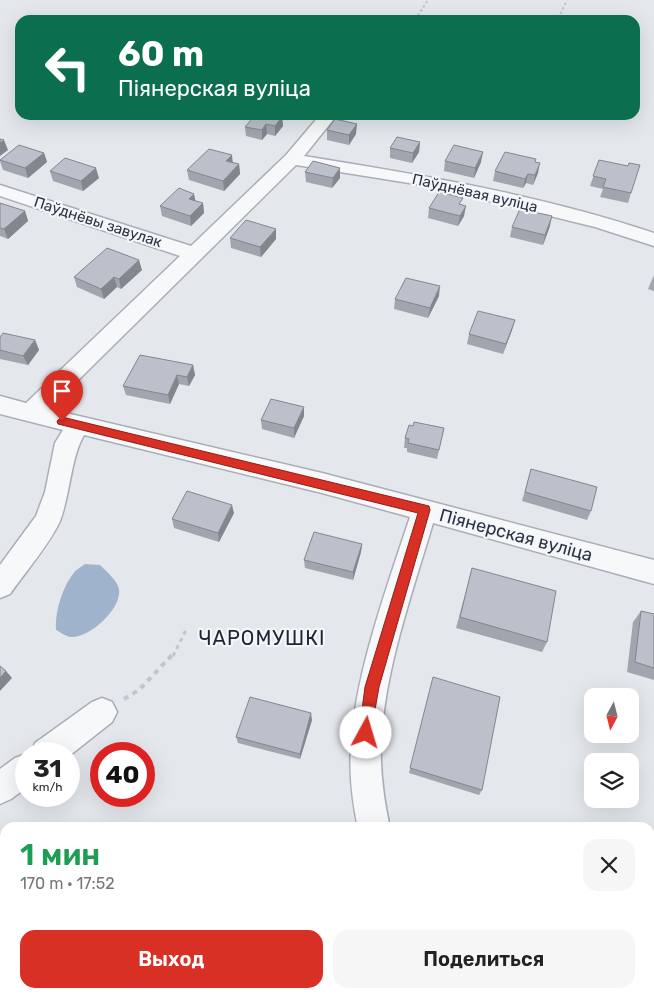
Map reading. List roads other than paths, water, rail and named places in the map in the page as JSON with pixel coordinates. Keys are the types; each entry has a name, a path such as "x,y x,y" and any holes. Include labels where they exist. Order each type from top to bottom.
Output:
{"street":[{"path":"30,413 292,159 325,120"},
{"name":"Паўднёвая вуліца","path":"292,159 428,181 601,222 654,240"},
{"name":"Паўднёвы завулак","path":"0,190 195,254"},
{"name":"Піянерская вуліца","path":"0,405 425,510 654,572"},
{"path":"0,586 47,521 57,492 67,444 78,425"},
{"path":"373,822 365,782 366,719 372,687 425,510"},
{"path":"62,742 102,712"},
{"path":"0,788 15,777"}],"water":[{"path":"85,564 100,565 114,579 119,589 119,597 110,614 95,628 78,636 70,637 56,630 58,608 69,580 75,571"}],"district":[{"name":"ЧАРОМУШКІ","path":"262,638"}]}
